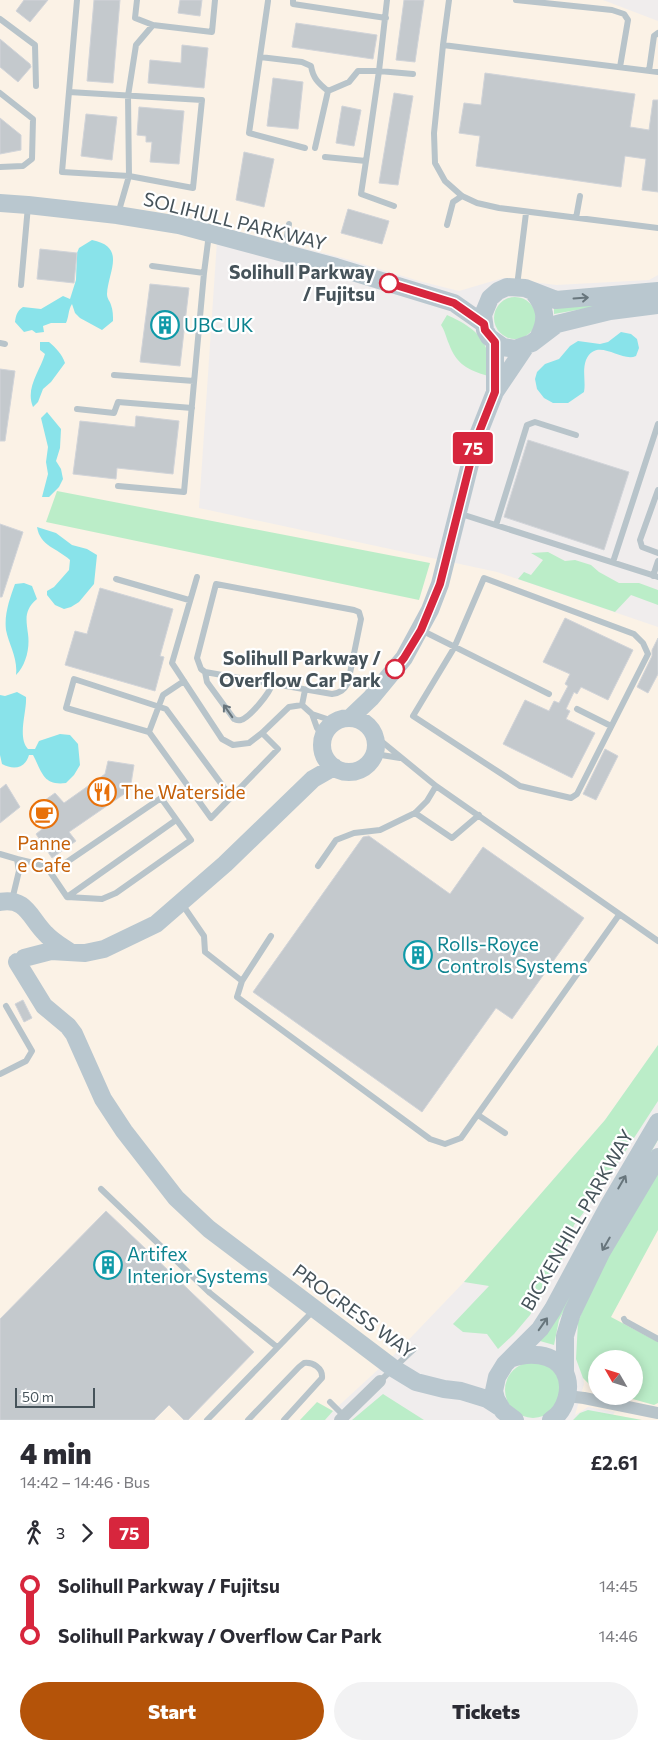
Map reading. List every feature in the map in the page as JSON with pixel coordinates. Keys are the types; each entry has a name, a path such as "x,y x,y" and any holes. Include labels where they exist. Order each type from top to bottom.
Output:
{"street":[{"name":"SOLIHULL PARKWAY","path":"0,203 117,215 179,225 284,253 454,303"},
{"path":"658,292 556,300 525,288 507,287 498,291 490,298 483,315 485,330 495,342 511,349 533,341 557,324 610,311 658,305"},
{"path":"371,698 369,712 376,745 374,754 371,762 365,768 348,772 329,762 322,744 324,737 328,730 371,698 404,658 421,630 440,584 476,440 495,392 543,329 544,310 540,300 533,292"},
{"path":"454,303 490,298"},
{"path":"454,303 484,324"},
{"path":"495,342 495,392"},
{"path":"343,720 364,722 373,733"},
{"path":"14,961 51,951 85,952 104,950 156,924 225,864 329,762"},
{"path":"6,902 28,910 43,932 56,944 70,952"},
{"path":"14,961 35,944 37,925 34,918"},
{"name":"PROGRESS WAY","path":"14,961 44,1006 68,1026 74,1034 103,1099 124,1131 176,1198 209,1229 393,1368 416,1382 444,1390 462,1391 487,1399 509,1416"},
{"name":"BICKENHILL PARKWAY","path":"505,1365 540,1329 553,1309 609,1205 658,1122"},
{"name":"BICKENHILL PARKWAY","path":"559,1412 567,1387 564,1371 565,1336 572,1313 601,1253 658,1156"},
{"path":"509,1416 496,1399 494,1391 497,1377 505,1365 519,1356 538,1354 550,1359 564,1371"},
{"name":"PROGRESS WAY","path":"462,1391 484,1383 505,1365"},
{"path":"342,1418 380,1381"},
{"path":"559,1412 584,1398 658,1413"}],"lane":[{"path":"69,92 202,100 192,188 129,176 62,172 76,0"},
{"path":"137,0 135,18 153,25 212,32 215,0"},
{"path":"293,0 293,4 386,18"},
{"path":"387,0 379,71 361,194 394,206"},
{"path":"449,0 434,133 435,163 445,181 462,196 477,203 526,212 658,228"},
{"path":"516,0 612,10 624,14 628,20 620,67"},
{"path":"268,1 249,133 305,148"},
{"path":"0,19 35,45 36,86"},
{"path":"117,215 129,176 128,96 136,45 153,25"},
{"path":"649,71 654,36 658,33"},
{"path":"443,45 658,72"},
{"path":"260,58 302,62 311,66 313,77 317,83 328,91"},
{"path":"328,91 349,82 358,71 413,74"},
{"path":"315,148 328,91"},
{"path":"0,93 33,119 32,159 23,166 0,167"},
{"path":"325,157 366,161"},
{"path":"447,225 453,202 462,196"},
{"path":"576,218 580,196"},
{"path":"21,285 28,205"},
{"path":"516,286 526,212"},
{"path":"284,253 289,224"},
{"path":"118,486 184,492 209,233"},
{"path":"152,266 204,273"},
{"path":"114,375 194,381"},
{"path":"77,409 114,414 118,402 192,408"},
{"path":"496,525 527,425 535,422 576,435"},
{"path":"613,562 658,424"},
{"path":"658,490 640,540 642,547 658,553"},
{"path":"457,512 656,576 658,561"},
{"path":"197,577 172,663 222,739 233,745 248,743 262,733 289,707 302,705"},
{"path":"484,578 634,634 643,643 648,654 611,726 577,794 571,798 520,786 413,716 454,648 484,578"},
{"path":"116,579 189,600"},
{"path":"205,672 272,684 305,690 332,694 339,693 348,683 361,619 359,612 216,584 197,658 198,664 205,672 208,682 234,719 237,720 244,719 265,698 272,684"},
{"path":"421,630 549,694"},
{"path":"231,797 166,709 74,679 66,708 149,732 211,818 278,748 262,733"},
{"path":"149,732 163,696 184,681"},
{"path":"302,705 305,690"},
{"path":"302,705 312,714 317,728 324,737"},
{"path":"577,709 611,726"},
{"path":"312,714 343,720"},
{"path":"373,733 436,786 658,941"},
{"path":"374,754 401,758"},
{"path":"318,866 336,840 354,832 380,830 415,813 427,801 436,786"},
{"path":"0,854 46,866 64,864 161,798 191,840 124,887 102,899 67,897"},
{"path":"415,813 452,838 479,815"},
{"path":"67,897 176,820"},
{"path":"6,902 19,871 17,858"},
{"path":"46,866 67,897"},
{"path":"181,903 204,936 205,952 242,981"},
{"path":"271,936 242,981 237,997 430,1139 445,1144 462,1138 619,915"},
{"path":"0,1074 26,1061 32,1051 6,1006"},
{"path":"478,1115 505,1134"},
{"path":"100,1189 210,1293 277,1347"},
{"path":"208,1420 315,1309"},
{"path":"624,1319 658,1339"},
{"path":"380,1381 416,1348"},
{"path":"248,1420 304,1362 314,1364 321,1371 322,1378 284,1420"},
{"path":"330,1402 342,1418"}],"shaded area":[{"path":"0,0 603,0 658,21 658,275 649,280 556,285 503,278 459,291 343,258 218,226 199,508 497,572 658,627 658,1045 605,1120 464,1282 395,1354 325,1420 0,1420"},
{"path":"658,1186 658,1420 609,1420 615,1412 588,1407 575,1415 584,1384 580,1351"}],"green space":[{"path":"519,297 527,300 533,306 536,318 533,330 527,336 511,339 503,336 497,330 494,314 497,306 503,300"},
{"path":"599,303 599,306 554,314 554,308"},
{"path":"447,315 470,328 480,337 486,348 488,376 469,369 455,357 441,325"},
{"path":"57,491 430,563 419,600 46,522"},
{"path":"548,552 565,561 575,560 591,565 599,572 619,583 639,583 658,590 658,605 631,595 615,612 518,579 524,572 531,575 543,560 531,553"},
{"path":"658,1045 658,1101 597,1195 574,1225 564,1255 530,1315 498,1349 487,1334 463,1332 453,1324 489,1286 464,1282 605,1120"},
{"path":"658,1132 658,1140 603,1235 559,1320 554,1345 540,1341"},
{"path":"658,1170 658,1230 611,1317 658,1342 658,1403 654,1405 643,1402 643,1350 588,1350 588,1383 583,1378 576,1359 578,1322 591,1289 617,1238"},
{"path":"533,1362 544,1364 553,1370 559,1379 561,1390 559,1401 553,1410 544,1416 533,1418 522,1416 513,1410 507,1401 505,1390 507,1379 513,1370 522,1364"},
{"path":"383,1394 424,1420 352,1420"},
{"path":"317,1402 333,1411 325,1420 300,1420"},
{"path":"588,1410 642,1420 573,1420 580,1413"}],"water":[{"path":"92,240 103,243 112,254 113,261 107,297 111,304 113,321 102,330 80,318 75,313 72,304 66,323 51,323 43,326 44,332 36,333 32,330 24,332 15,322 17,313 23,307 41,309 63,296 70,299 76,280 77,253 79,248"},
{"path":"621,332 631,334 637,339 639,348 636,356 623,356 603,350 596,350 591,353 585,364 584,392 568,403 553,403 544,398 537,389 535,379 537,372 545,364 559,359 570,346 578,341 600,344 608,342"},
{"path":"40,342 49,342 58,351 65,363 51,382 43,389 38,402 33,407 31,400 32,386 45,354 40,350"},
{"path":"47,412 61,429 60,448 56,461 61,469 63,479 59,487 49,497 42,497 48,474 46,462 48,447 41,418"},
{"path":"37,527 56,533 72,545 87,549 97,555 94,584 79,602 71,607 64,609 55,605 47,595 47,591 54,587 69,570 70,560 45,543"},
{"path":"24,583 32,586 37,599 28,611 28,650 25,661 16,675 15,657 6,630 6,618 15,584"},
{"path":"17,692 26,697 23,738 28,749 35,749 39,741 60,734 70,735 78,744 80,765 66,783 48,780 41,772 33,755 29,755 22,766 10,767 2,764 0,755 0,695 5,696"}],"building":[{"path":"24,0 48,0 30,22 16,11"},
{"path":"94,0 120,0 113,83 87,81"},
{"path":"180,0 202,0 200,16 178,13"},
{"path":"404,0 424,0 415,62 396,60"},
{"path":"296,23 377,35 373,59 292,47"},
{"path":"0,39 30,64 31,67 18,82 0,67"},
{"path":"182,45 208,48 204,88 148,83 150,60 181,63"},
{"path":"485,73 635,94 630,127 649,130 653,100 658,100 658,192 642,190 646,159 625,156 621,187 476,166 480,136 459,133 464,103 481,105"},
{"path":"273,78 303,82 298,129 267,126"},
{"path":"394,93 413,96 398,185 379,183"},
{"path":"342,106 361,110 354,146 336,143"},
{"path":"139,107 184,111 179,164 150,162 152,142 146,142 146,136 137,135"},
{"path":"86,114 117,117 112,160 81,156"},
{"path":"0,118 21,135 21,150 0,154"},
{"path":"244,152 274,159 264,207 236,200"},
{"path":"348,209 389,221 382,244 341,233"},
{"path":"40,249 77,253 74,283 37,279"},
{"name":"UBC UK","path":"150,284 189,288 180,366 140,362"},
{"path":"0,369 15,371 5,441 0,441"},
{"path":"136,416 179,421 173,474 117,468 116,479 73,474 80,421 135,427"},
{"path":"528,440 629,472 604,550 504,517"},
{"path":"0,524 23,532 2,597 0,597"},
{"path":"100,588 173,609 160,656 164,657 155,691 65,665 75,631 87,634"},
{"path":"565,618 633,650 608,700 581,687 577,694 574,692 566,709 570,711 566,719 595,733 572,778 503,744 525,700 549,711 554,701 559,703 568,686 565,684 570,674 543,662"},
{"path":"658,638 658,674 648,693 637,687 652,656 652,650"},
{"path":"605,749 618,756 596,800 583,794"},
{"path":"108,761 134,765 130,790 69,832 76,841 52,858 36,834 46,826 34,808 55,793 64,803 105,774"},
{"path":"6,784 20,807 0,823 0,789"},
{"name":"Rolls-Royce Controls Systems","path":"369,836 450,894 483,847 584,918 512,1019 496,1008 422,1112 253,992 363,837"},
{"path":"23,1000 32,1018 24,1022 15,1004"},
{"name":"Artifex Interior Systems","path":"106,1211 254,1352 188,1420 184,1420 169,1405 154,1420 0,1420 0,1319"}],"bus line":[{"name":"75","path":"389,283 454,303 484,324 489,337 495,342 495,392 476,440 440,584 421,630 395,669"}],"place":[{"name":"Solihull Parkway / Fujitsu","path":"389,283"},
{"name":"UBC UK","path":"165,325"},
{"name":"Solihull Parkway / Overflow Car Park","path":"395,669"},
{"name":"The Waterside","path":"102,792"},
{"name":"Panne e Cafe","path":"44,814"},
{"name":"Rolls-Royce Controls Systems","path":"418,955"},
{"name":"Artifex Interior Systems","path":"108,1265"}]}
